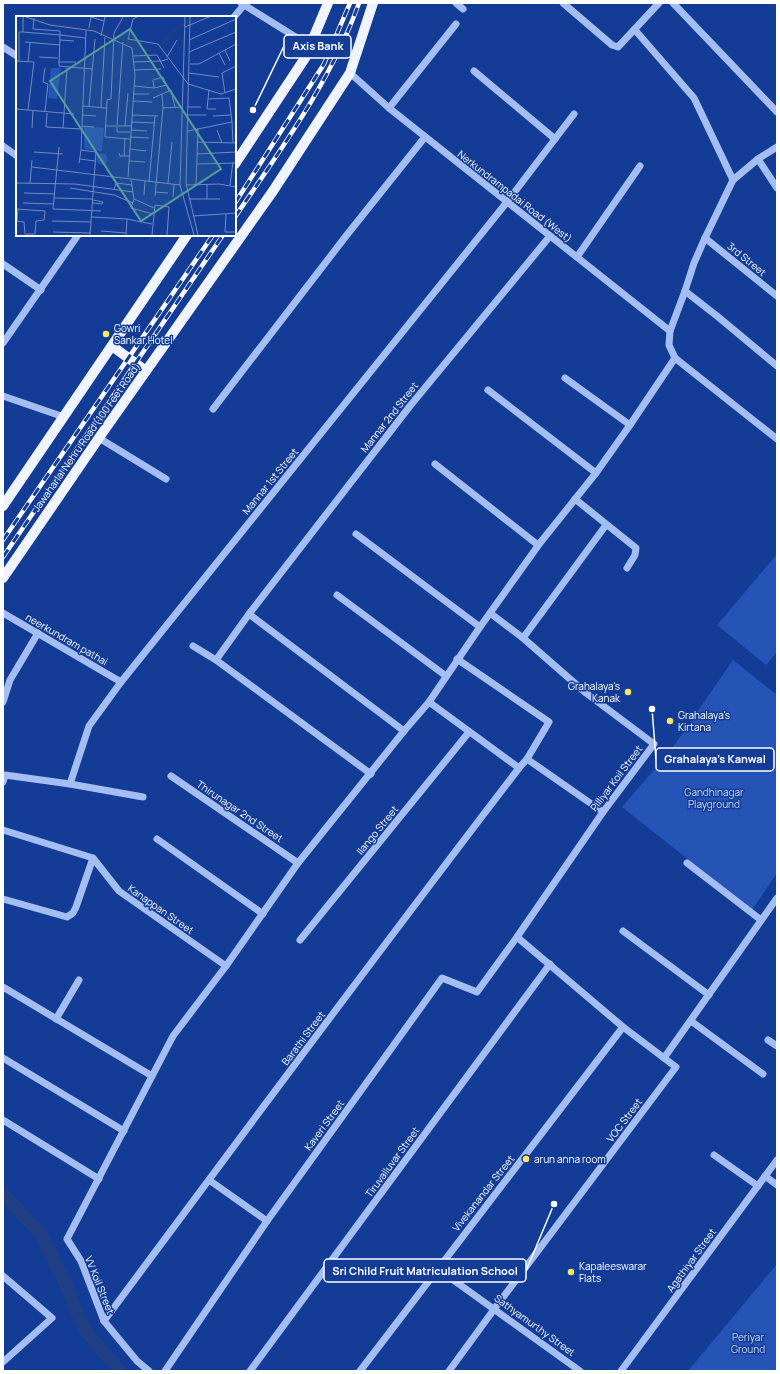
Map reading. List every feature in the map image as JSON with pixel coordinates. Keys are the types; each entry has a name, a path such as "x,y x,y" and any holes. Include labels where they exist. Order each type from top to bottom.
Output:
{"main road":[{"path":"236,162 305,58 328,3"},
{"name":"Jawaharlal Nehru Road (100 Feet Road)","path":"3,578 272,191 350,73 373,3"},
{"path":"3,506 186,236"},
{"path":"112,346 146,371"}],"street":[{"path":"456,3 463,9"},
{"path":"563,3 612,45 618,47 659,3"},
{"path":"673,3 777,112"},
{"path":"235,16 242,4 310,46"},
{"path":"389,108 456,24"},
{"path":"635,30 694,98 733,180"},
{"path":"3,47 16,55"},
{"path":"474,71 555,139"},
{"name":"Nerkundrampadai Road (West)","path":"350,73 389,108 670,331"},
{"name":"Mannar 1st Street","path":"70,784 89,726 121,682 507,202 574,114"},
{"path":"213,409 346,236 425,137"},
{"path":"3,146 16,155"},
{"path":"777,147 758,159 733,180 694,264 670,331 669,345 675,358 777,439"},
{"path":"758,159 777,188"},
{"path":"576,257 640,166"},
{"path":"3,343 77,236"},
{"name":"Mannar 2nd Street","path":"216,660 249,614 410,406 550,236"},
{"name":"3rd Street","path":"705,238 777,296"},
{"path":"3,264 41,290"},
{"path":"685,291 777,366"},
{"path":"3,1120 99,1179 173,1036 226,966 298,863 429,702 538,545 596,473 675,358"},
{"path":"565,378 630,425"},
{"path":"488,390 596,473"},
{"path":"3,396 64,417"},
{"path":"99,438 166,479"},
{"path":"435,464 538,545"},
{"path":"575,500 636,548 635,555 627,568"},
{"path":"523,638 606,525"},
{"path":"356,534 480,627"},
{"path":"337,595 446,676"},
{"name":"Pilliyar Koil Street","path":"490,613 523,638 586,693 654,744 603,812 517,937"},
{"name":"neerkundram pathai","path":"3,614 121,682"},
{"path":"249,614 404,731"},
{"path":"3,702 6,682 38,633"},
{"path":"193,646 216,660 370,774"},
{"name":"Barathi Street","path":"104,1321 436,877 527,759 549,722 458,659"},
{"path":"429,702 519,768"},
{"name":"Ilango Street","path":"300,940 469,732"},
{"path":"527,759 603,812"},
{"name":"Thirunagar 2nd Street","path":"171,776 298,863"},
{"path":"4,777 70,784 144,797"},
{"path":"3,830 93,858 73,914 67,917 3,899"},
{"path":"156,839 263,914"},
{"name":"Kanappan Street","path":"93,858 119,891 226,966"},
{"path":"687,863 761,920"},
{"path":"517,937 623,1028 664,1058 777,899"},
{"path":"623,931 709,995"},
{"name":"Kaveri Street","path":"165,1371 267,1221 442,978 477,992 517,937"},
{"name":"Tiruvalluvar Street","path":"250,1371 550,964"},
{"path":"56,1019 79,980"},
{"path":"3,987 152,1076"},
{"path":"690,1021 763,1074"},
{"name":"Vivekanandar Street","path":"360,1371 623,1028"},
{"path":"768,1040 777,1046"},
{"path":"3,1058 124,1131"},
{"name":"VOC Street","path":"449,1371 676,1067 664,1058"},
{"path":"714,1155 758,1186"},
{"name":"Agathiyar Street","path":"621,1371 777,1160"},
{"path":"765,1176 777,1185"},
{"name":"VV Koil Street","path":"99,1179 67,1239 81,1261 104,1321 137,1361 149,1371"},
{"path":"209,1180 267,1221"},
{"name":"Sathyamurthy Street","path":"438,1268 580,1371"},
{"path":"3,1276 52,1318 3,1362"}],"green space":[{"path":"777,554 777,652 766,665 717,625"},
{"name":"Gandhinagar Playground","path":"733,660 777,695 777,873 752,910 622,807 671,750"},
{"name":"Periyar Ground","path":"777,1264 777,1371 688,1371"}],"waterway":[{"path":"3,1194 41,1234 65,1283 84,1329 120,1371"}],"railway":[{"path":"236,201 324,64 350,3"},
{"path":"236,216 304,114 320,87 348,32 359,3"},
{"path":"3,540 212,236"},
{"path":"3,557 222,236"}],"place":[{"name":"Axis Bank","path":"253,110"},
{"name":"Gowri Sankar Hotel","path":"106,334"},
{"name":"Grahalaya's Kanak","path":"628,692"},
{"name":"Grahalaya's Kanwal","path":"652,709"},
{"name":"Grahalaya's Kirtana","path":"670,721"},
{"name":"arun anna room","path":"526,1159"},
{"name":"Sri Child Fruit Matriculation School","path":"554,1204"},
{"name":"Kapaleeswarar Flats","path":"571,1272"}]}
